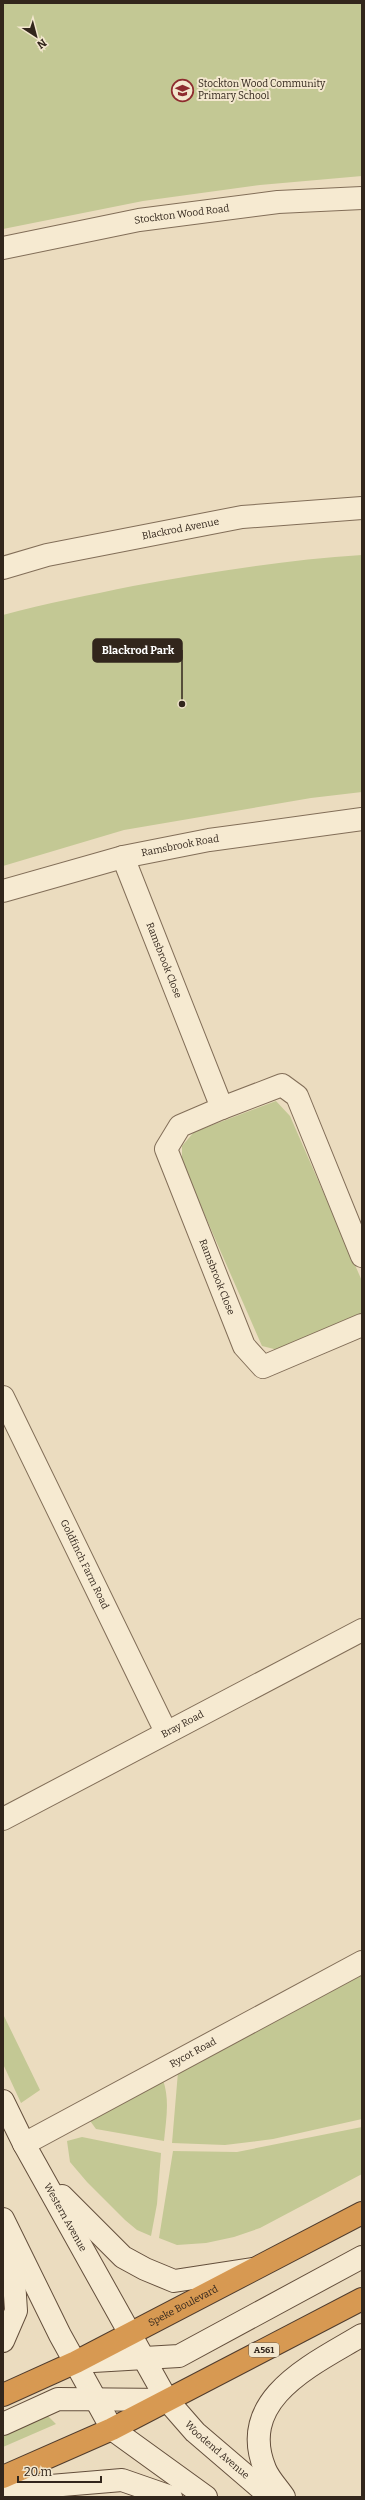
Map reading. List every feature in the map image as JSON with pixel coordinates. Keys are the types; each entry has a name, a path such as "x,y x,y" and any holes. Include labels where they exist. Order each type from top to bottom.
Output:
{"highway":[{"name":"Speke Boulevard","path":"3,2395 76,2362 362,2213"},
{"name":"A561","path":"3,2477 112,2429 362,2299"}],"street":[{"name":"Stockton Wood Road","path":"3,248 139,220 278,202 362,198"},
{"name":"Blackrod Avenue","path":"3,568 47,555 242,517 362,508"},
{"name":"Ramsbrook Road","path":"3,891 123,857 209,840 362,819"},
{"name":"Ramsbrook Close","path":"123,857 222,1108"},
{"name":"Ramsbrook Close","path":"362,1256 297,1096 282,1085 180,1126 166,1149 244,1346 263,1367 362,1325"},
{"name":"Goldfinch Farm Road","path":"3,1397 166,1732"},
{"name":"Bray Road","path":"3,1820 166,1732 362,1630"},
{"name":"Rycot Road","path":"24,2144 362,1962"},
{"name":"Western Avenue","path":"3,2101 24,2144 144,2358"},
{"path":"40,2173 123,2257 145,2270 174,2281 254,2269"},
{"path":"3,2341 16,2311 15,2265 6,2225"},
{"path":"6,2225 112,2429 206,2497"},
{"path":"76,2362 180,2356 362,2257"},
{"path":"284,2497 265,2469 258,2441 264,2410 289,2380 362,2334"},
{"name":"Woodend Avenue","path":"144,2358 167,2400 195,2432 271,2497"},
{"name":"A561","path":"3,2424 58,2399 167,2400"},
{"path":"3,2490 122,2480 171,2497"}],"green space":[{"name":"Stockton Wood Community Primary School","path":"3,3 362,3 362,176 260,185 143,201 3,229"},
{"path":"362,555 362,792 311,798 124,830 3,866 3,615 84,596 190,576 276,563"},
{"path":"276,1101 290,1116 362,1281 362,1313 278,1350 262,1346 182,1163 182,1146 194,1132"},
{"path":"362,1975 362,2119 273,2139 225,2145 172,2143 178,2072"},
{"path":"3,2014 40,2090 21,2103 3,2064"},
{"path":"163,2080 167,2103 164,2141 96,2129 88,2118"},
{"path":"362,2127 362,2174 260,2228 234,2237 206,2243 177,2245 159,2238 173,2151 237,2152"},
{"path":"82,2137 161,2153 157,2204 151,2236 137,2230 125,2220 87,2182 70,2162 67,2141"},
{"path":"47,2415 56,2424 3,2447 3,2434"}],"place":[{"name":"Stockton Wood Community Primary School","path":"182,90"},
{"name":"Blackrod Park","path":"182,704"}]}
